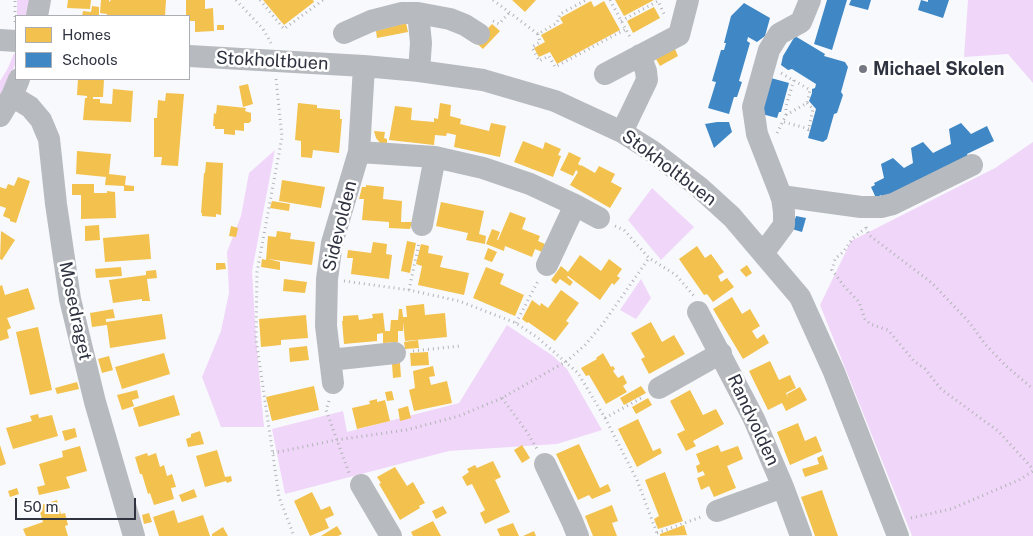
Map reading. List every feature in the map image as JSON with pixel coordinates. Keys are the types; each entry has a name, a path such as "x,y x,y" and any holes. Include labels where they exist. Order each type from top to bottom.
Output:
{"street":[{"path":"37,15 40,0"},
{"path":"606,74 679,35 688,0"},
{"path":"764,252 784,225 784,212 781,196 757,134 753,107 769,50 779,34 800,22 810,0"},
{"path":"344,34 370,21 402,13 418,13 450,19 479,34"},
{"path":"418,13 421,43 419,71"},
{"path":"0,40 15,41"},
{"path":"622,132 647,80 640,55"},
{"name":"Stokholtbuen","path":"190,56 364,66 483,80 555,101 622,132 652,151 699,187 732,216 800,297 834,372 896,530"},
{"name":"Sidevolden","path":"332,383 326,326 327,279 332,243 359,152 364,66"},
{"path":"0,116 15,87"},
{"name":"Mosedraget","path":"15,87 41,120 49,139 56,204 70,299 95,402 134,536"},
{"path":"359,152 435,158 483,168 530,184 599,218"},
{"path":"422,226 435,158"},
{"path":"781,196 864,217 881,207 893,204 972,165"},
{"path":"547,265 575,205"},
{"name":"Randvolden","path":"698,312 754,419 783,487 801,536"},
{"path":"330,360 395,353"},
{"name":"Randvolden","path":"659,388 721,353"},
{"path":"545,464 578,536"},
{"path":"361,485 391,536"},
{"name":"Randvolden","path":"717,511 783,487"}],"path":[{"path":"236,0 263,29 270,40 274,62 282,137 256,272 256,329 267,421 279,496 294,536"},
{"path":"260,0 284,29 323,0"},
{"path":"538,34 557,23 560,14 585,0"},
{"path":"610,0 640,55"},
{"path":"496,1 538,34 540,42 532,47 539,61 550,56 556,67 626,29"},
{"path":"621,21 658,2 664,14"},
{"path":"766,63 810,90 807,103 786,115"},
{"path":"764,152 784,122 786,106 794,80"},
{"path":"784,122 808,130 813,109 807,103"},
{"path":"864,217 869,235 932,283 969,322 985,344 1005,365 1033,389"},
{"path":"864,217 853,238 844,251 835,259 832,270 859,302 865,319 870,324 888,330 941,389 998,432 1033,470 1019,480 952,509 896,530"},
{"path":"599,218 624,230 649,258 676,275 694,296 698,312"},
{"path":"409,290 422,226"},
{"path":"273,453 336,440 406,430 459,416 502,398 567,362 602,325 649,258"},
{"path":"516,323 547,265"},
{"path":"327,279 409,290 459,301 516,323 538,338 578,373 605,418 637,480 658,534 717,511"},
{"path":"395,353 460,346"},
{"path":"332,383 326,410 347,469 355,482 361,485"},
{"path":"605,418 659,388"},
{"path":"502,398 527,432 545,464"}],"shaded area":[{"path":"17,0 31,0 29,15 17,15"},
{"path":"968,0 1033,0 1033,83 1008,54 964,57"},
{"path":"14,53 15,64 0,102 0,81"},
{"path":"1033,142 1033,536 912,536 820,305 851,241 995,168"},
{"path":"275,150 252,271 264,427 221,427 202,377 221,331 229,293 227,252 241,216 249,173"},
{"path":"652,188 694,227 661,260 628,220"},
{"path":"641,279 651,298 636,319 620,310"},
{"path":"507,325 553,356 567,369 602,430 557,444 449,451 285,494 272,429 343,411 347,432 459,403"}],"building: Homes":[{"path":"68,0 91,0 90,9 67,8"},
{"path":"101,0 109,0 109,2 111,0 166,0 165,15 107,15 100,13"},
{"path":"186,0 205,0 205,9 213,8 214,31 195,32 195,21 190,21 190,15 186,15"},
{"path":"263,0 313,0 314,2 284,25"},
{"path":"512,0 536,0 525,12"},
{"path":"615,0 654,0 624,16"},
{"path":"591,1 594,7 604,1 620,30 557,64 550,52 539,57 534,48 545,42 541,35 563,23 560,18"},
{"path":"92,6 99,7 99,15 82,15 83,11 91,12"},
{"path":"654,7 660,18 633,33 627,21"},
{"path":"406,23 408,32 377,38 376,31"},
{"path":"492,24 500,31 483,49 475,42"},
{"path":"217,25 224,25 224,30 217,30"},
{"path":"675,49 678,56 660,66 656,59"},
{"path":"78,80 104,80 103,97 93,97 93,99 100,99 100,103 112,104 113,89 133,91 131,122 83,120 85,98 87,96 77,95"},
{"path":"248,84 253,104 243,107 239,86"},
{"path":"166,93 184,94 178,166 161,165 162,157 154,157 154,118 157,118 158,100 165,101"},
{"path":"298,103 317,105 317,108 340,110 340,119 342,119 339,153 313,150 312,158 301,157 301,141 295,140"},
{"path":"440,103 451,105 450,116 461,119 460,124 489,131 491,123 506,126 500,157 454,147 456,135 447,133 446,136 435,135 434,145 389,140 395,106 412,108 411,120 434,122 434,118 438,119"},
{"path":"217,105 246,108 245,111 251,113 251,121 244,123 244,131 235,130 235,135 224,134 224,129 215,129 215,126 213,126"},
{"path":"374,131 385,132 384,138 387,139 387,144 380,143"},
{"path":"523,141 543,149 545,142 561,149 558,155 561,156 553,177 514,162"},
{"path":"77,151 111,154 109,174 126,176 125,185 134,186 134,191 124,191 124,186 105,185 106,177 76,174"},
{"path":"569,152 581,158 578,164 595,173 599,166 615,174 611,182 622,188 610,208 570,185 578,172 576,170 573,176 560,170"},
{"path":"206,162 223,163 221,215 216,214 216,217 202,216 201,213"},
{"path":"18,177 30,181 16,223 3,216 6,208 0,206 0,187 6,189 8,184 14,186"},
{"path":"282,180 325,187 321,208 279,201"},
{"path":"72,184 94,184 94,193 115,192 116,218 81,219 81,195 72,195"},
{"path":"366,185 384,187 383,199 402,201 401,222 412,222 410,229 389,228 389,222 362,220 364,199 359,199 362,187 366,187"},
{"path":"272,201 290,204 289,211 270,208"},
{"path":"441,202 484,211 479,234 486,236 485,244 466,240 468,233 436,226"},
{"path":"510,212 526,218 522,229 540,236 538,241 545,244 542,252 535,249 532,257 505,246 504,251 486,244 492,229 500,232 498,240"},
{"path":"99,225 100,240 85,241 85,226"},
{"path":"231,226 238,228 236,237 229,236"},
{"path":"1,231 15,240 2,260 0,259"},
{"path":"277,231 291,233 290,239 315,242 312,265 268,259 280,262 280,270 261,267 262,259 266,260 268,236 276,237"},
{"path":"149,234 151,259 105,262 103,238"},
{"path":"407,241 416,243 410,273 401,271"},
{"path":"373,242 387,244 386,254 392,255 389,279 351,274 353,258 347,258 348,250 371,253"},
{"path":"421,244 429,246 428,253 443,256 440,267 469,273 464,295 418,285 422,266 416,264"},
{"path":"697,246 705,258 711,254 724,272 718,276 721,282 727,278 734,287 713,302 707,294 704,295 679,259"},
{"path":"488,248 497,252 492,262 484,259"},
{"path":"580,255 601,271 609,259 622,269 617,276 620,278 614,285 612,283 600,300 568,276 573,282 570,286 560,279 556,284 551,280 561,266 568,272"},
{"path":"216,263 225,263 226,269 216,270"},
{"path":"747,265 752,273 746,277 740,270"},
{"path":"121,267 122,276 96,278 95,269"},
{"path":"486,267 504,274 500,284 524,295 515,316 473,298"},
{"path":"156,270 157,278 147,279 150,301 142,301 142,299 113,303 109,280 146,275 146,271"},
{"path":"284,279 307,282 305,293 283,291"},
{"path":"2,285 5,295 28,288 35,309 7,318 11,328 7,330 9,338 0,341 0,286"},
{"path":"561,290 579,303 566,321 569,323 555,341 522,319 532,300 540,306 541,303 548,308"},
{"path":"732,297 742,314 750,309 760,326 752,331 757,339 764,334 769,343 743,359 713,309"},
{"path":"424,304 425,315 445,313 447,337 405,341 403,322 403,331 398,331 398,342 383,343 383,333 377,334 377,341 344,344 343,316 358,315 359,320 373,318 372,314 383,313 385,331 390,331 391,320 398,320 399,309 402,309 403,317 407,317 406,306"},
{"path":"113,309 115,318 106,319 106,322 162,314 166,339 110,348 107,325 92,327 90,313"},
{"path":"306,315 308,338 281,340 281,345 261,347 259,319"},
{"path":"651,322 662,342 674,335 685,354 649,374 641,359 645,357 631,333"},
{"path":"38,327 52,390 30,395 16,332"},
{"path":"418,340 419,348 405,349 404,342"},
{"path":"307,346 309,360 290,362 289,348"},
{"path":"428,352 429,365 411,366 410,353"},
{"path":"164,353 170,374 122,389 115,367"},
{"path":"603,353 611,367 613,366 615,369 613,371 618,378 623,375 627,383 623,386 627,392 606,404 589,375 586,376 581,368 597,359"},
{"path":"109,356 113,370 102,373 98,359"},
{"path":"770,361 779,380 790,375 796,388 786,393 788,398 787,394 800,387 807,400 786,411 782,403 768,410 749,371"},
{"path":"400,363 401,377 393,378 392,364"},
{"path":"433,366 435,376 429,377 431,385 447,381 452,403 414,411 409,390 415,388 413,371"},
{"path":"77,382 79,389 57,394 55,388"},
{"path":"314,386 319,410 272,421 266,397"},
{"path":"641,386 646,393 624,405 620,398"},
{"path":"137,390 139,398 132,400 134,406 122,410 117,395"},
{"path":"690,390 703,415 716,409 724,424 693,441 696,446 686,451 677,434 685,430 670,401"},
{"path":"392,391 394,400 387,401 385,392"},
{"path":"174,395 180,415 139,427 133,408"},
{"path":"648,398 652,405 636,414 632,407"},
{"path":"377,399 377,402 385,400 390,421 357,429 352,408 370,404 369,401"},
{"path":"408,406 411,418 400,421 398,409"},
{"path":"38,414 39,418 52,415 58,436 13,449 6,428 32,421 30,416"},
{"path":"638,419 653,451 660,448 662,453 637,467 618,429"},
{"path":"798,423 805,441 816,436 822,451 790,465 777,432"},
{"path":"75,428 77,437 65,441 62,431"},
{"path":"200,431 204,444 188,447 186,439 191,437 191,434"},
{"path":"579,444 600,488 608,484 611,491 592,499 589,495 578,500 556,454"},
{"path":"0,445 6,464 0,466"},
{"path":"522,445 530,458 522,463 514,450"},
{"path":"718,445 721,452 738,446 743,459 727,466 736,488 714,497 709,486 701,490 697,478 705,475 703,471 698,473 696,466 700,464 696,454"},
{"path":"80,446 87,471 66,477 70,488 39,495 37,487 45,485 39,464 63,457 62,451"},
{"path":"217,450 225,477 231,476 232,481 205,487 196,456"},
{"path":"147,453 148,456 156,453 160,467 164,465 167,476 172,474 176,487 171,488 174,499 154,505 150,493 148,494 142,474 140,474 135,457"},
{"path":"823,455 828,469 805,477 802,469 819,464 817,458"},
{"path":"493,461 501,477 495,480 510,512 485,524 480,513 485,510 472,484 467,486 462,477 469,472 467,469 475,465 477,468"},
{"path":"395,467 407,486 413,482 425,503 400,520 379,484 381,483 377,477"},
{"path":"665,472 683,521 658,529 654,519 659,516 645,480"},
{"path":"17,488 19,494 10,497 8,491"},
{"path":"194,489 197,497 182,502 179,495"},
{"path":"822,490 838,536 815,536 801,497"},
{"path":"312,492 321,510 330,506 334,515 325,519 329,528 310,536 294,501"},
{"path":"57,500 61,514 65,513 68,525 65,526 68,536 26,536 23,529 43,522 38,506"},
{"path":"612,505 618,521 612,523 617,536 593,536 585,516"},
{"path":"443,506 447,513 436,519 432,511"},
{"path":"174,510 178,523 203,515 210,536 159,536 153,517"},
{"path":"149,513 152,522 144,524 142,515"},
{"path":"433,521 441,536 413,536 411,532"},
{"path":"513,523 519,536 500,536 497,529"},
{"path":"684,525 687,535 660,536 660,534"},
{"path":"337,526 342,534 338,536 321,536"},
{"path":"223,527 228,536 212,536 212,534"},
{"path":"534,531 536,536 523,536"}],"building: Schools":[{"path":"827,0 847,0 832,50 814,44"},
{"path":"851,0 871,0 868,10 849,5"},
{"path":"921,0 928,2 928,0 949,0 943,18 918,10"},
{"path":"744,3 770,18 765,36 757,42 748,37 747,41 750,43 739,81 742,82 737,97 734,97 729,114 708,108 716,82 712,81 721,50 724,50 731,16"},
{"path":"795,36 825,54 824,56 845,62 848,67 841,92 843,95 837,113 834,114 827,139 823,142 808,138 816,109 809,101 812,89 815,88 816,84 792,69 788,70 781,65 783,56"},
{"path":"771,78 789,83 781,112 779,112 777,118 762,114"},
{"path":"729,122 732,132 714,148 705,124"},
{"path":"961,123 971,134 987,126 994,141 967,154 969,158 884,201 881,195 876,198 871,187 875,185 874,183 884,178 881,164 893,158 904,168 913,163 911,148 923,142 933,153 951,144 949,129"},
{"path":"796,216 806,218 802,232 792,229"}],"place":[{"name":"Michael Skolen","path":"863,69"}]}
